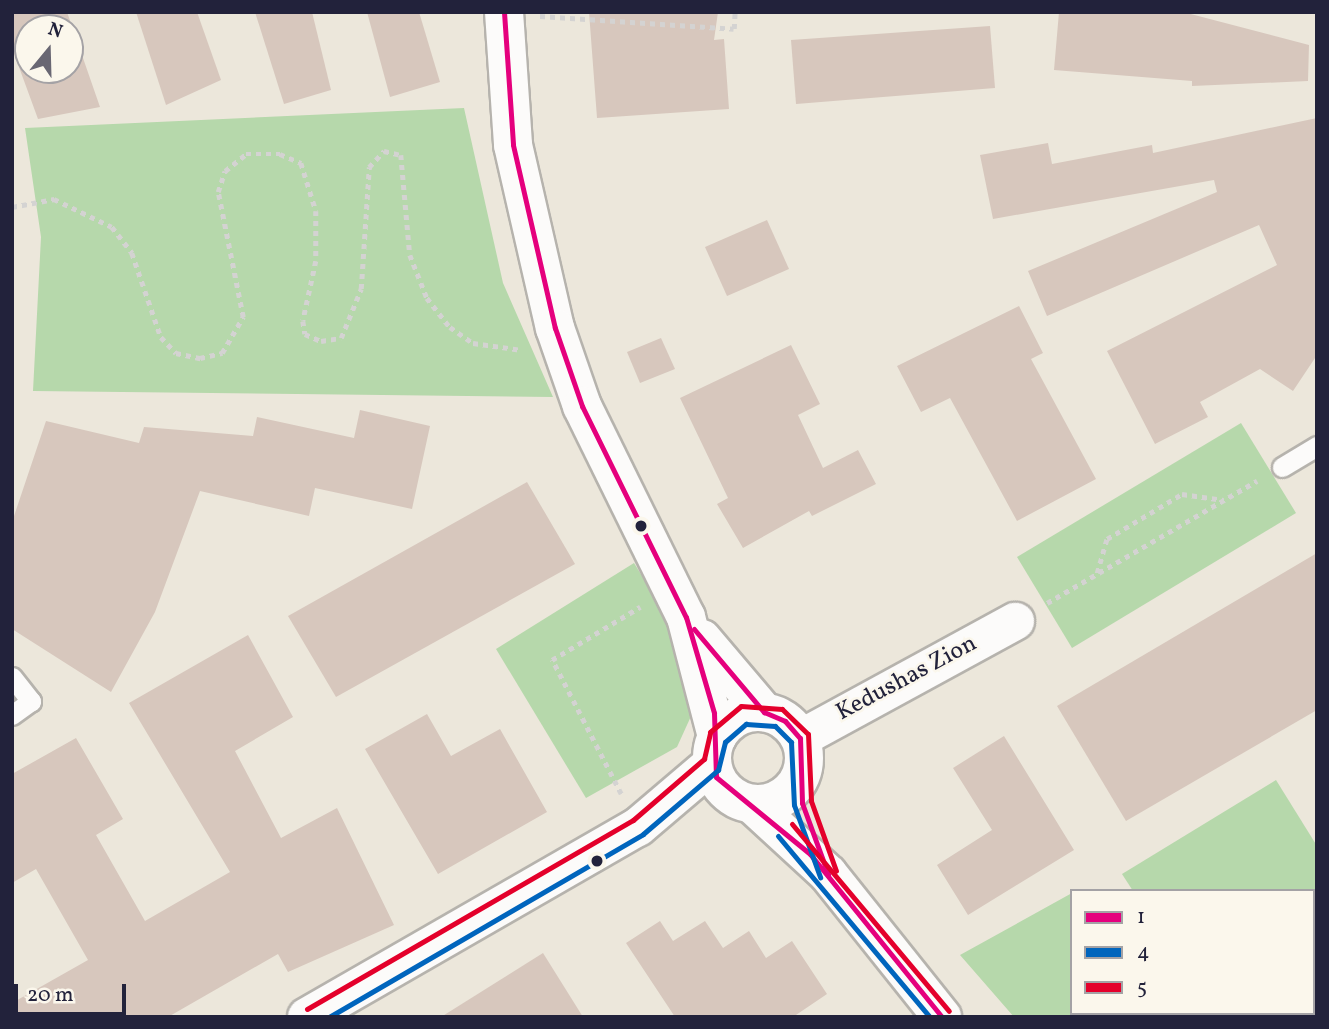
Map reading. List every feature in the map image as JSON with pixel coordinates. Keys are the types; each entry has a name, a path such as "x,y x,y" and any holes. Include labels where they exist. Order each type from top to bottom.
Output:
{"street":[{"path":"505,13 513,145 561,347 582,406 679,603 764,712 785,721 800,738 804,760 798,782 828,874"},
{"path":"679,603 715,750 743,801 828,874 942,1017"},
{"name":"Kedushas Zion","path":"800,738 1015,621"},
{"path":"310,1016 638,827 715,750 736,717 764,712"},
{"path":"638,827 743,801 775,800 798,782"}],"lane":[{"path":"1282,467 1317,446"},
{"path":"12,677 31,701 12,715"}],"path":[{"path":"505,13 734,29 735,12"},
{"path":"12,207 54,199 112,227 132,253 162,337 176,354 200,358 222,354 243,317 218,192 225,171 246,155 280,153 302,163 316,211 316,261 303,321 305,334 321,341 341,338 361,289 369,167 384,151 401,155 410,255 427,298 450,327 473,343 506,351 561,347"},
{"path":"1015,621 1282,467"},
{"path":"1096,574 1107,539 1182,494 1224,500"},
{"path":"638,827 552,660 679,603"}],"green space":[{"path":"464,108 503,283 553,397 33,391 41,237 25,128"},
{"path":"1241,423 1296,513 1072,648 1017,557"},
{"path":"634,563 691,655 692,714 677,747 586,798 496,649"},
{"path":"1276,780 1317,846 1317,896 1315,889 1132,889 1122,874"},
{"path":"1070,894 1070,1015 1138,1017 1014,1017 960,955"}],"building":[{"path":"12,12 67,12 68,14 14,14 14,53"},
{"path":"136,12 197,12 221,80 166,105"},
{"path":"255,12 312,12 331,90 284,104"},
{"path":"367,12 419,12 440,82 390,97"},
{"path":"589,12 718,12 714,40 724,39 729,109 597,118"},
{"path":"1059,12 1183,12 1309,45 1308,81 1192,86 1192,81 1054,70"},
{"path":"990,26 995,88 796,104 791,40"},
{"path":"84,61 100,107 38,119 25,84 84,84"},
{"path":"1317,118 1317,355 1293,391 1260,369 1200,402 1208,417 1155,444 1107,351 1277,265 1259,225 1047,316 1028,271 1217,192 1214,180 993,219 980,155 1048,143 1052,164 1152,145 1153,153"},
{"path":"767,220 789,269 727,296 705,247"},
{"path":"1019,306 1043,353 1031,359 1096,479 1017,521 950,398 921,412 897,366"},
{"path":"661,338 675,369 640,383 627,352"},
{"path":"791,345 820,404 798,415 823,468 858,450 876,484 812,516 809,511 743,548 717,504 728,498 680,398"},
{"path":"360,410 430,426 412,509 315,488 309,516 200,491 155,612 111,692 12,629 12,522 46,421 139,443 144,427 253,436 257,417 354,438"},
{"path":"527,482 575,564 336,697 288,616"},
{"path":"1317,553 1317,710 1126,821 1057,706"},
{"path":"248,635 293,717 235,751 281,838 337,808 394,925 288,972 278,954 168,1017 12,1017 12,1003 88,960 36,869 12,883 12,774 76,738 123,819 96,835 145,921 230,872 129,703"},
{"path":"427,714 451,756 500,729 547,812 438,874 365,749"},
{"path":"1004,736 1074,850 968,915 937,865 992,830 953,768"},
{"path":"660,921 673,941 705,921 723,948 749,931 766,958 792,941 827,994 793,1017 675,1017 626,943"},
{"path":"543,953 583,1017 441,1017"}],"transit line":[{"name":"1","path":"504,12 513,145 555,328 582,406 686,617 714,713 716,777 810,854 942,1017"},
{"name":"1","path":"694,629 764,712 785,721 800,738 802,803 828,874"},
{"name":"5","path":"307,1009 633,820 704,759 710,732 741,706 782,709 808,734 811,801 836,871"},
{"name":"4","path":"329,1017 643,834 718,770 725,742 746,724 775,726 791,742 794,805 820,877"},
{"name":"5","path":"792,824 949,1011"},
{"name":"4","path":"778,836 930,1017"}]}
